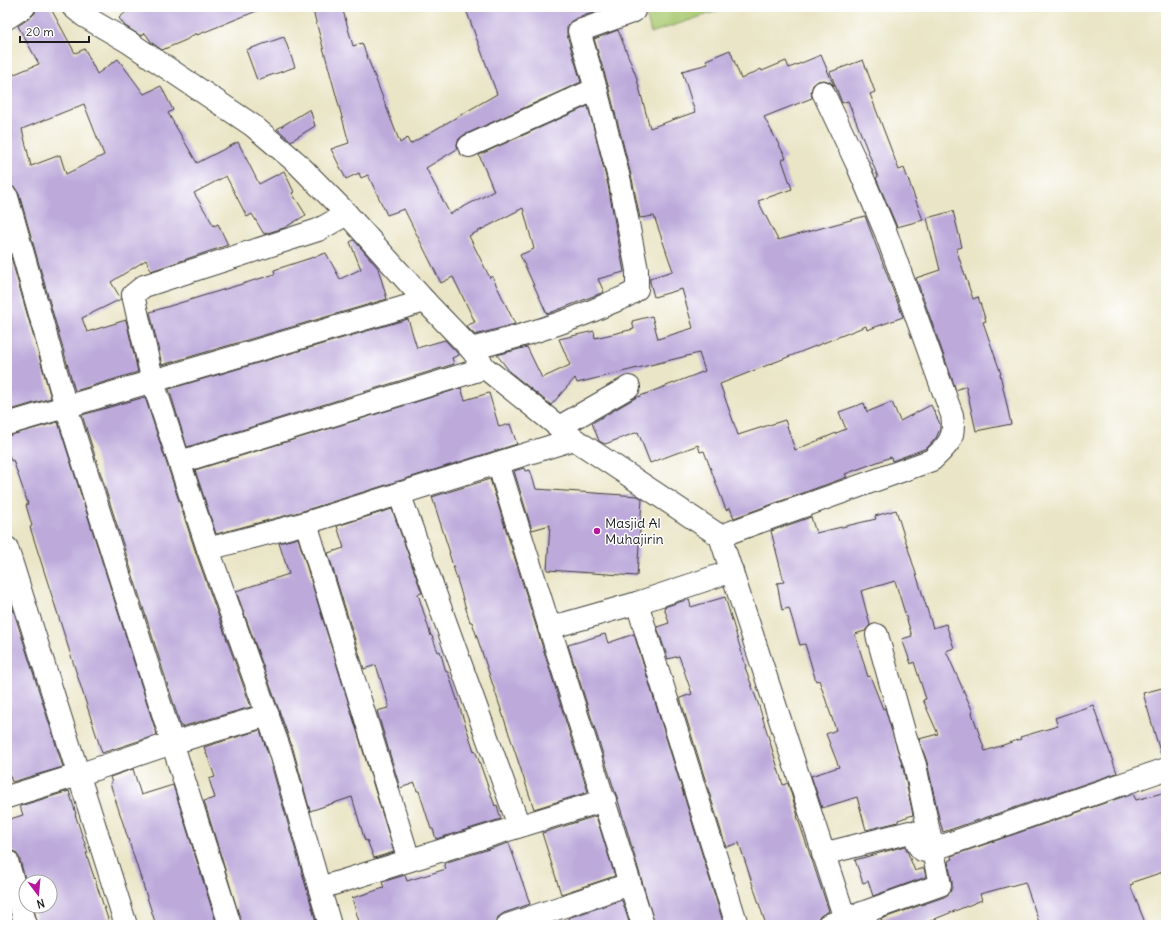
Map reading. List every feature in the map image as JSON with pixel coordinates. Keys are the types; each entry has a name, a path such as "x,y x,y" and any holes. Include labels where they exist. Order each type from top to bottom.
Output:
{"street":[{"path":"7,18 24,7"},
{"path":"471,349 530,334 582,316 630,295 637,289 637,270 620,182 596,89 579,32 632,12 634,11 633,7"},
{"path":"84,10 130,43 252,125 297,163 347,214 425,301 471,349 485,368 566,433 720,536 823,854 840,923 940,885 915,765 905,736 877,635"},
{"path":"469,146 596,89"},
{"path":"720,536 932,460 952,438 954,427 952,415 886,233 857,164 823,92"},
{"path":"7,197 66,407 230,925"},
{"path":"330,925 281,753 208,549 154,382 133,295 144,286 318,230 347,214"},
{"path":"7,424 154,382 425,301"},
{"path":"180,462 485,368"},
{"path":"208,549 306,523 498,463 566,433 629,387"},
{"path":"498,463 643,925"},
{"path":"399,493 519,826"},
{"path":"306,523 409,860"},
{"path":"7,548 126,925"},
{"path":"549,628 637,603 732,571"},
{"path":"637,603 737,925"},
{"path":"7,797 172,743 268,715"},
{"path":"823,854 910,832 914,834 920,850 924,852 933,850 1166,770"},
{"path":"320,888 605,800"},
{"path":"7,861 26,925"},
{"path":"508,925 630,884"}],"green space":[{"path":"644,7 730,7 651,33"}],"building":[{"path":"36,7 50,7 75,53 85,49 97,74 118,59 144,94 161,86 173,110 168,113 197,163 238,142 259,184 284,171 294,192 292,193 306,215 284,228 264,234 252,214 247,217 226,176 194,193 214,226 218,224 228,245 151,271 146,260 111,282 121,299 82,318 87,332 126,320 138,372 75,391 19,194 15,188 7,185 7,77 39,64 18,26 35,13","holes":["84,104 104,155 66,174 60,155 31,166 22,129"]},
{"path":"132,7 264,8 197,35 196,33 186,40 162,50 152,43 145,33 141,36 125,26 119,18"},
{"path":"312,7 342,7 353,46 362,43 400,143 407,138 410,144 497,94 465,7 608,7 575,19 570,22 567,28 567,35 581,82 464,135 459,139 457,149 426,168 450,214 494,191 479,155 588,106 608,185 624,272 598,279 604,292 547,314 520,255 534,249 523,208 469,236 490,278 492,276 515,324 475,335 466,326 475,322 453,277 441,283 404,209 387,215 368,175 361,178 359,173 346,179 331,149 349,143"},
{"path":"618,30 636,76 650,128 695,112 682,71 708,64 706,60 730,50 741,79 761,69 762,71 786,61 789,68 821,55 834,86 830,82 824,80 818,81 813,85 811,91 812,98 764,117 786,158 782,160 792,189 758,201 778,240 865,216 903,317 867,330 866,326 720,384 738,435 785,420 795,450 846,429 839,412 864,403 867,412 892,402 900,421 931,405 940,424 940,429 936,438 927,448 892,461 891,457 845,474 847,477 734,518 730,508 726,510 704,451 700,452 698,445 650,463 638,432 605,444 599,441 592,423 635,398 705,371 699,353 577,383 575,378 551,405 510,372 497,355 527,347 542,378 570,365 559,339 594,331 595,338 634,329 632,321 652,316 658,339 693,328 682,289 654,297 650,282 650,278 673,271 654,216 640,218 632,179 608,85 594,39"},
{"path":"284,37 295,67 257,80 246,50"},
{"path":"863,60 875,92 870,94 899,170 904,168 923,220 897,227 876,178 878,177 848,101 842,103 830,72"},
{"path":"310,109 315,126 291,141 277,129"},
{"path":"953,211 962,247 956,249 973,299 978,297 986,321 983,322 1001,374 1011,424 976,431 966,386 956,390 916,278 940,270 927,218"},
{"path":"354,240 378,268 387,299 162,365 150,312 275,274 274,270 326,253 340,279 361,269 350,242"},
{"path":"7,243 51,398 7,411"},
{"path":"408,319 417,348 445,340 459,355 452,358 454,364 187,447 169,389"},
{"path":"461,388 465,400 489,393 499,427 510,424 517,444 303,511 216,534 195,470"},
{"path":"145,397 196,553 251,707 181,727 82,415"},
{"path":"58,422 157,735 102,753 30,527 32,526 26,505 28,504 13,460 11,461 7,449 7,436"},
{"path":"524,468 525,471 530,470 536,489 638,496 642,499 637,576 547,570 550,525 532,530 514,471"},
{"path":"490,479 588,792 534,809 472,622 470,622 432,497"},
{"path":"392,509 422,593 418,594 431,636 438,652 440,651 474,751 475,750 495,806 497,805 501,819 436,839 415,783 400,788 377,711 388,708 389,706 376,665 364,669 328,553 344,548 337,526"},
{"path":"896,510 933,628 946,624 954,648 946,651 973,712 972,713 985,751 1021,739 1020,737 1058,726 1055,718 1093,705 1117,773 943,832 927,762 919,739 938,734 923,700 926,699 914,662 911,664 902,639 912,636 895,581 861,591 870,625 865,631 855,634 868,677 870,676 883,709 885,708 903,768 913,815 898,820 898,822 866,830 857,797 822,808 811,776 839,767 826,734 836,730 819,680 816,681 805,644 800,645 789,608 782,610 777,583 784,582 771,531 811,517 816,533 876,519 875,516"},
{"path":"298,538 394,852 374,858 367,840 365,841 352,797 310,811 293,749 236,591 289,574 279,543"},
{"path":"7,590 63,767 12,782 7,768"},
{"path":"725,597 745,667 759,706 783,785 788,783 797,816 829,911 819,917 816,925 766,925 739,843 726,847 680,698 692,694 679,656 668,659 657,627 669,623 664,607 689,599 691,607"},
{"path":"605,634 608,643 634,634 724,925 655,925 617,797 568,645"},
{"path":"1166,687 1166,755 1161,755 1143,693"},
{"path":"260,730 317,925 242,925 204,801 215,798 209,779 215,777 204,747"},
{"path":"133,769 141,795 173,785 217,925 156,925 110,783 112,783 110,777"},
{"path":"69,791 88,853 86,853 110,925 38,925 35,914 58,914 58,874 24,874 19,857 15,852 7,849 7,820 23,815 20,806"},
{"path":"1166,792 1166,871 1133,882 1133,884 1130,885 1146,925 1040,925 1025,882 980,894 982,900 920,925 883,925 881,919 949,894 952,888 952,882 948,861 952,859 951,856 1125,796 1133,794 1136,800"},
{"path":"596,816 615,876 561,894 542,833"},
{"path":"509,843 530,904 504,913 498,917 496,925 360,925 352,898 384,888 382,882 405,875 407,881 446,869 444,863"},
{"path":"905,846 915,871 924,868 926,877 873,896 868,881 863,883 855,860"},
{"path":"622,900 630,925 571,925 568,918"}],"place":[{"name":"Masjid Al Muhajirin","path":"597,531"}]}
